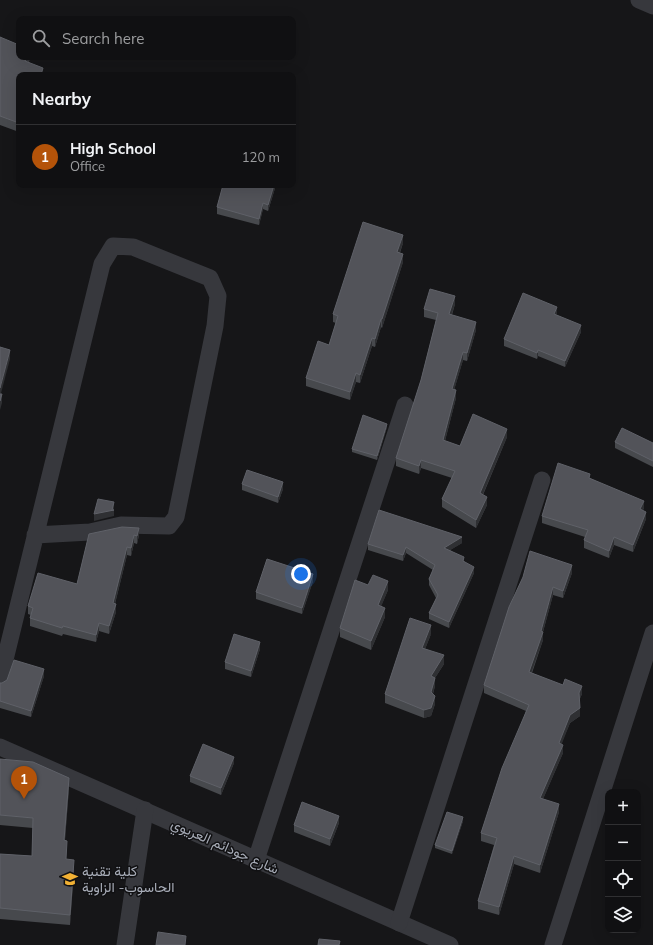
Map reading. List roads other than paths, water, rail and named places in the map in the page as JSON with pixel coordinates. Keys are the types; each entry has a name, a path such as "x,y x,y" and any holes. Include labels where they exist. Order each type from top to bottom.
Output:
{"street":[{"path":"639,0 653,6"},
{"path":"0,680 35,535 102,264 113,246 133,247 210,278 218,296 215,326 176,517 169,526 121,525 90,532 35,535"},
{"path":"256,860 405,405"},
{"path":"399,923 542,480"},
{"path":"553,945 653,633"},
{"name":"شارع جودائم العريوي","path":"0,747 450,945"},
{"path":"125,945 145,810"}],"place":[{"name":"High School","path":"24,799"},
{"name":"كلية تقنية الحاسوب- الزاوية","path":"70,879"}]}
